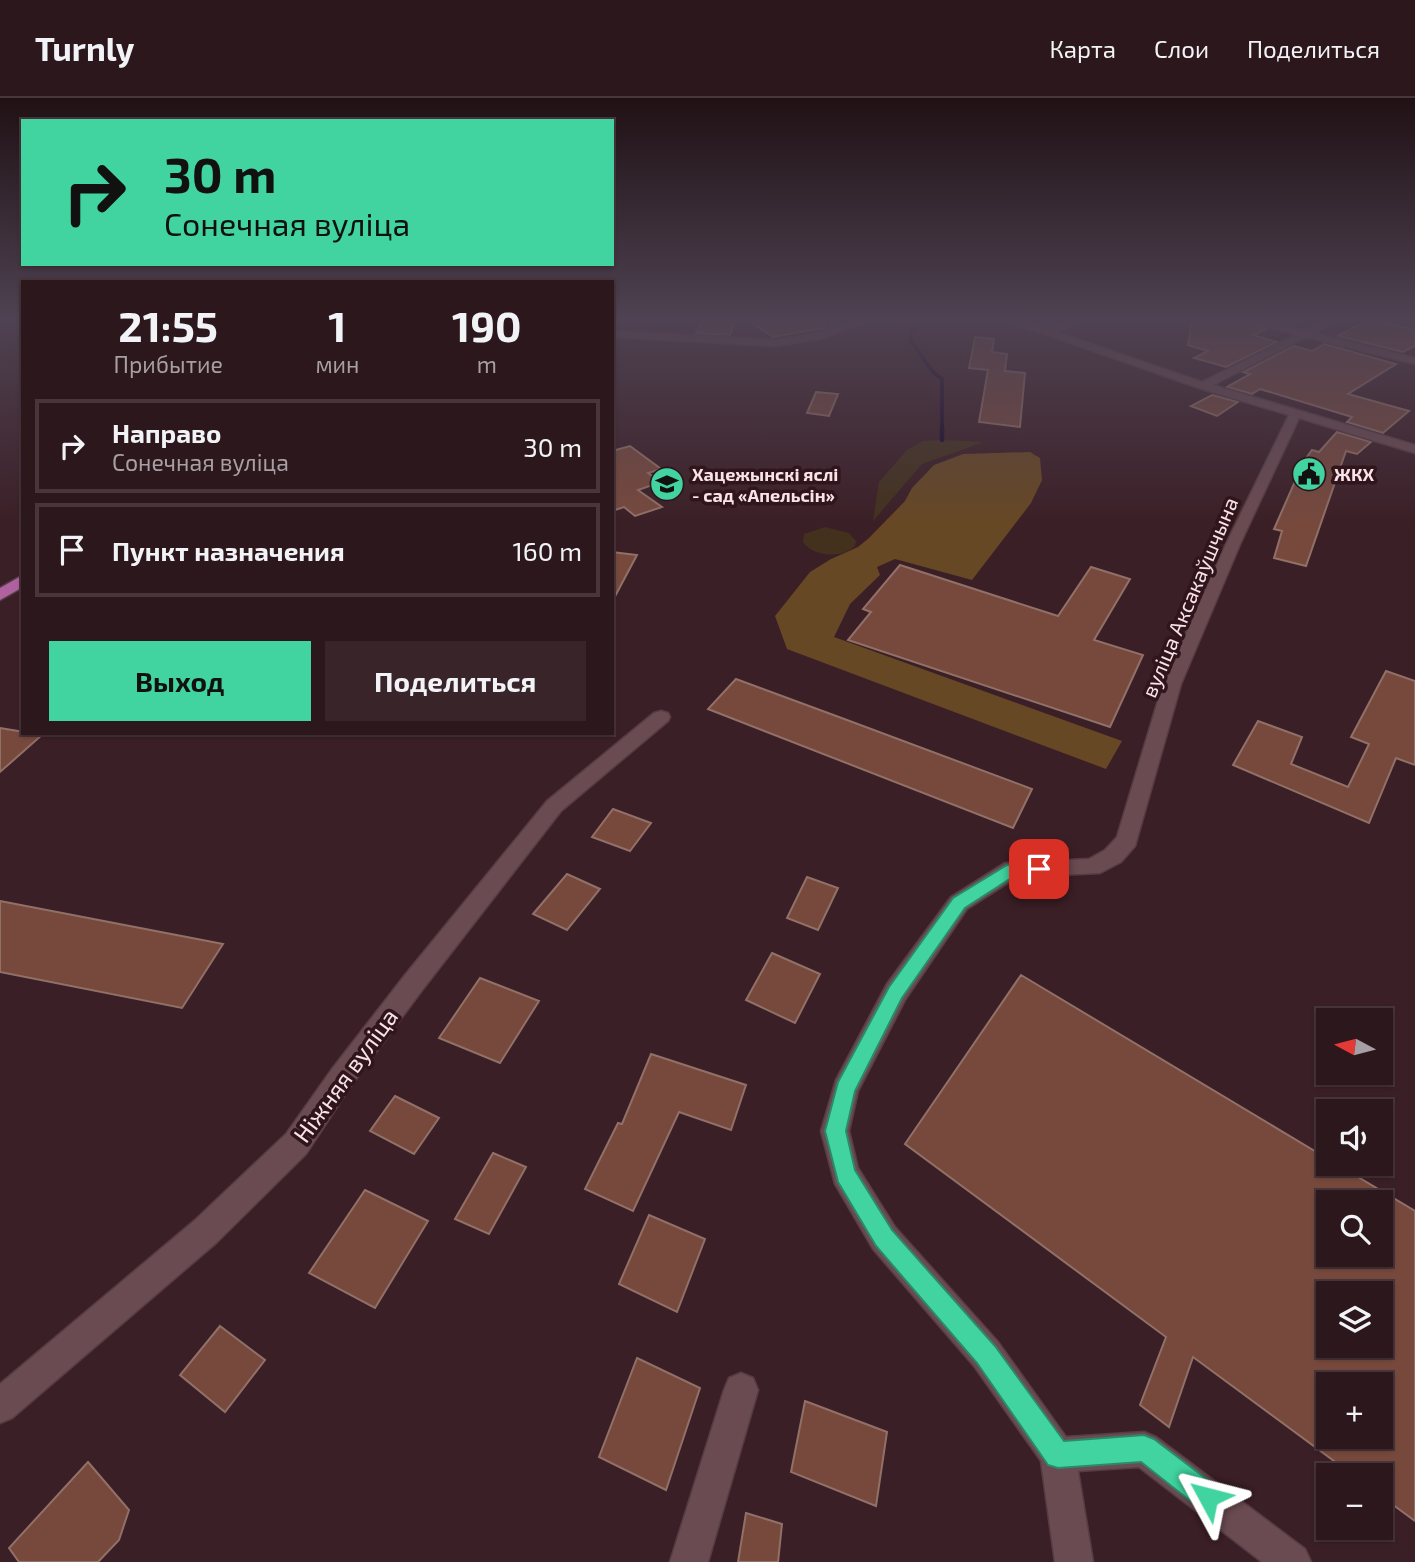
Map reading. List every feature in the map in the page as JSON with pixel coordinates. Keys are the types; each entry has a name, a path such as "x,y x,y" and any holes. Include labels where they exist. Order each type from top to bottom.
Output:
{"main road":[{"path":"0,595 21,581"}],"street":[{"path":"1207,387 1415,449"},
{"name":"вуліца Аксакаўшчына","path":"1058,1455 986,1354 884,1238 845,1174 835,1131 845,1089 896,992 959,903 1013,869 1092,867 1113,856 1127,840 1172,684 1234,542 1295,414"},
{"name":"Ніжняя вуліца","path":"0,1406 205,1232 296,1144 341,1078 554,806 661,717"},
{"path":"689,1562 741,1390"},
{"path":"1074,1562 1058,1455 1144,1448 1292,1562"}],"shaded area":[{"path":"923,441 984,442 922,464 873,521 879,482 907,450"},
{"path":"1030,452 1040,458 1042,480 1031,503 972,580 895,559 877,567 880,575 850,604 834,637 1122,741 1106,769 787,649 775,616 810,572 858,547 869,538 905,501 912,488 934,465 963,454"},
{"path":"825,527 849,533 856,541 855,546 843,553 828,554 814,551 803,542 804,534"}],"building":[{"path":"985,387 1024,387 1020,427 979,422"},
{"path":"1228,387 1359,387 1348,394 1409,411 1383,433 1347,422 1352,417 1260,389 1252,394"},
{"path":"816,392 838,394 829,416 807,413"},
{"path":"1212,395 1238,402 1217,416 1191,406"},
{"path":"1337,432 1371,442 1357,454 1346,451 1306,566 1274,558 1282,531 1274,529 1304,461 1312,450 1319,452"},
{"path":"630,446 661,469 648,473 661,482 638,490 662,507 635,516 624,507 614,510 614,450"},
{"path":"614,552 637,555 614,598"},
{"path":"900,565 1058,616 1091,567 1130,579 1094,640 1143,655 1110,727 848,640 871,612 863,609"},
{"path":"1386,671 1415,681 1415,765 1396,758 1369,823 1233,765 1258,721 1302,737 1291,764 1348,787 1369,744 1351,737"},
{"path":"736,679 1032,789 1013,828 708,709"},
{"path":"0,728 21,732 21,735 42,735 0,772"},
{"path":"613,809 651,823 630,851 592,837"},
{"path":"567,874 600,889 567,930 533,914"},
{"path":"807,877 838,888 818,930 787,918"},
{"path":"0,901 223,944 182,1008 0,972"},
{"path":"772,953 820,974 795,1023 746,1000"},
{"path":"1021,975 1316,1152 1316,1176 1356,1176 1380,1190 1316,1190 1316,1267 1393,1267 1393,1198 1415,1211 1415,1521 1393,1505 1393,1463 1337,1463 1318,1449 1393,1449 1393,1372 1316,1372 1316,1448 1193,1357 1169,1427 1140,1405 1166,1337 905,1144"},
{"path":"480,978 539,1001 500,1063 439,1038"},
{"path":"651,1054 746,1085 731,1130 679,1112 633,1211 585,1189 618,1123 622,1124"},
{"path":"395,1096 439,1118 414,1154 370,1131"},
{"path":"493,1153 526,1167 489,1234 455,1219"},
{"path":"365,1190 428,1221 375,1308 309,1273"},
{"path":"649,1215 705,1239 677,1312 619,1284"},
{"path":"220,1326 265,1360 225,1412 180,1375"},
{"path":"637,1358 700,1388 666,1490 599,1457"},
{"path":"805,1401 887,1432 876,1506 791,1472"},
{"path":"88,1462 129,1510 119,1540 98,1562 19,1562 9,1548"},
{"path":"746,1513 782,1524 778,1562 738,1562"}],"waterway":[{"path":"942,387 942,440"}],"place":[{"name":"ЖКХ","path":"1309,474"},
{"name":"Хацежынскі яслі - сад «Апельсін»","path":"667,484"}],"route":[{"path":"1039,869 1013,869 959,903 896,992 845,1089 835,1131 845,1174 884,1238 986,1354 1058,1455 1144,1448 1208,1497"}]}
